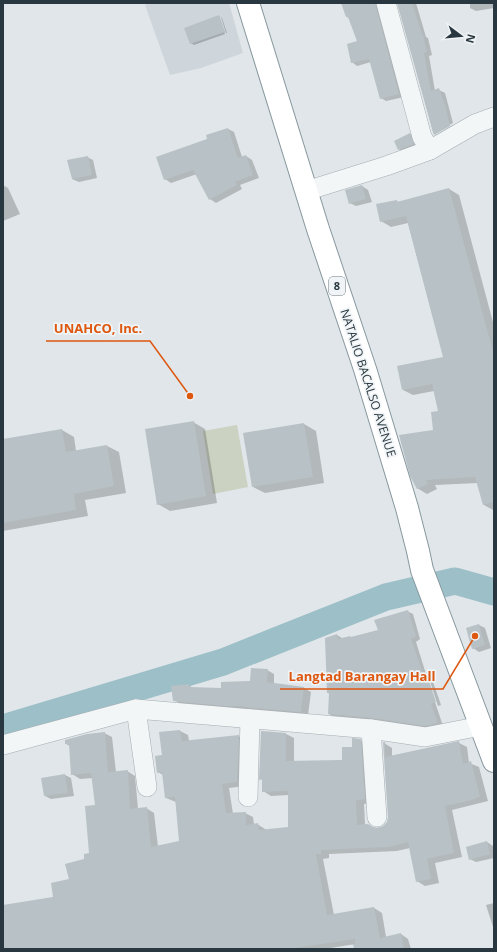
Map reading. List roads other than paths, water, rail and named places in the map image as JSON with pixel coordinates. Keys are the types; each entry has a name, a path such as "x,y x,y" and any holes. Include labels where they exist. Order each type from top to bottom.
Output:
{"highway":[{"name":"NATALIO BACALSO AVENUE","path":"248,3 306,190 365,369 407,508 422,570 494,761"}],"street":[{"path":"386,3 422,137 430,150"},
{"path":"306,190 386,166 430,150 475,124 494,117"},
{"path":"3,745 136,709 371,729 425,737 481,726"},
{"path":"136,709 147,787"},
{"path":"248,797 250,719"},
{"path":"371,729 377,817"}],"waterway":[{"path":"3,728 223,662 386,597 455,581 494,592"}],"place":[{"name":"UNAHCO, Inc.","path":"190,396"},
{"name":"Langtad Barangay Hall","path":"475,636"}]}
